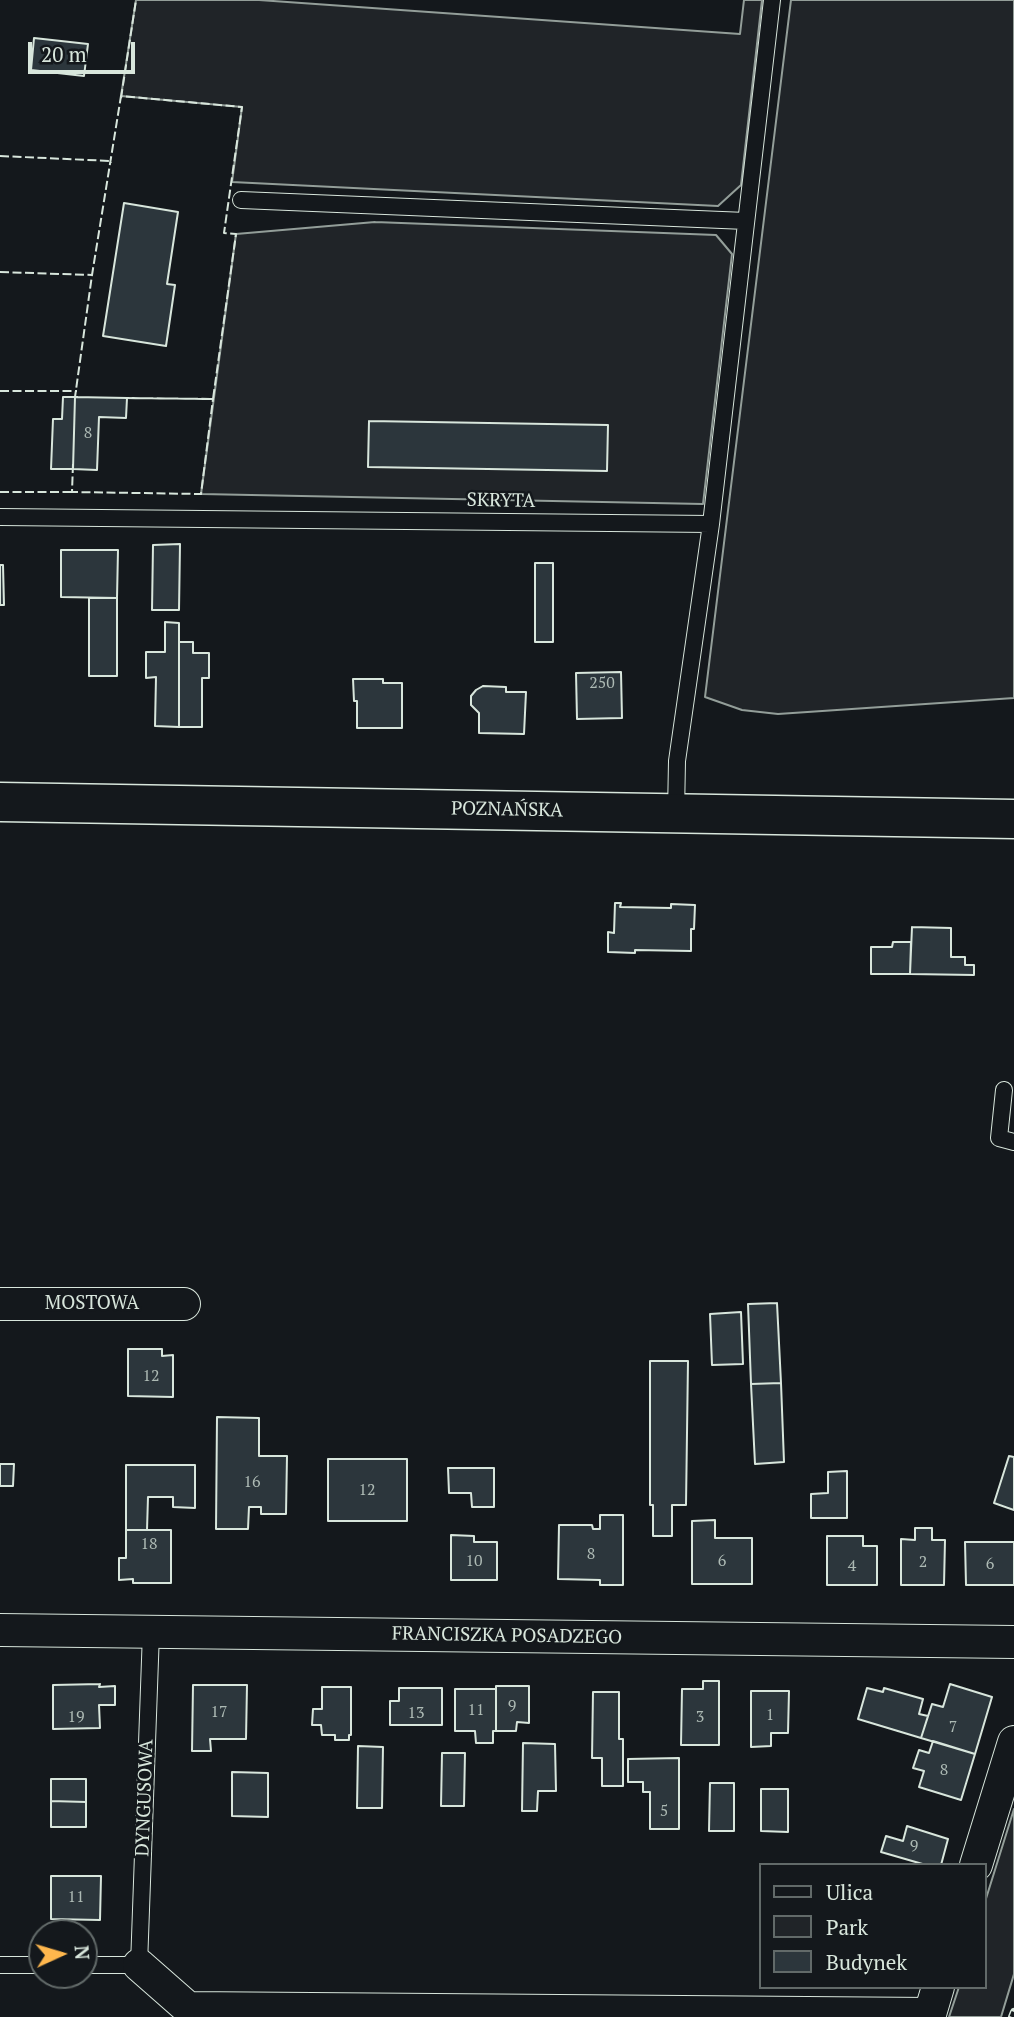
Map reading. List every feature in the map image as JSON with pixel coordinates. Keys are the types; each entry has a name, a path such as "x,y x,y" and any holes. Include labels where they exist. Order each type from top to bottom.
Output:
{"main road":[{"name":"POZNAŃSKA","path":"0,802 1014,819"}],"street":[{"name":"MOSTOWA","path":"0,1304 184,1304"},
{"name":"FRANCISZKA POSADZEGO","path":"0,1630 1014,1642"},
{"path":"977,1863 1014,1742"},
{"path":"139,1965 188,2008 934,2001"}],"lane":[{"path":"676,813 677,761 710,524 772,0"},
{"path":"241,200 746,221"},
{"name":"SKRYTA","path":"0,517 710,524"},
{"path":"1004,1090 999,1138 1014,1142"},
{"name":"DYNGUSOWA","path":"139,1965 151,1632"},
{"path":"0,1965 28,1965"},
{"path":"98,1965 139,1965"}],"green space":[{"path":"136,0 259,0 740,34 744,0 762,0 741,185 718,206 232,182 242,107 121,96"},
{"path":"791,0 1014,0 1014,698 778,714 742,710 705,697"},
{"path":"375,222 716,235 732,254 703,504 201,494 236,234"},
{"path":"1014,1809 1014,1974 1001,2017 949,2017 958,1989 986,1989 986,1899"}],"building":[{"path":"34,38 88,44 84,76 31,70"},
{"path":"124,203 178,212 167,284 175,285 166,346 103,336"},
{"path":"63,397 75,397 73,469 51,469 53,419 62,419"},
{"path":"75,397 127,398 126,418 99,417 97,470 73,469"},
{"path":"369,421 608,425 607,471 368,467"},
{"path":"180,544 179,610 152,610 153,545"},
{"path":"61,550 118,550 117,598 61,597"},
{"path":"535,563 553,563 553,642 535,642"},
{"path":"0,565 3,565 4,605 0,605"},
{"path":"89,598 117,598 117,676 89,676"},
{"path":"165,622 179,623 179,727 155,726 156,677 146,678 146,652 165,652"},
{"path":"179,642 193,642 193,653 209,653 209,678 202,678 202,727 179,727"},
{"path":"621,672 622,718 577,719 576,673"},
{"path":"353,679 383,679 383,683 402,683 402,728 357,728 357,701 354,701"},
{"path":"483,686 506,687 506,692 526,692 524,734 479,733 479,713 471,705 471,696"},
{"path":"615,903 621,903 620,907 671,908 671,904 695,905 691,951 608,952 608,932 614,933"},
{"path":"912,927 951,928 951,957 965,957 965,965 974,965 974,975 910,974"},
{"path":"893,942 911,942 910,974 871,974 871,947 892,947"},
{"path":"777,1303 781,1383 751,1384 748,1304"},
{"path":"741,1312 743,1364 712,1365 710,1314"},
{"path":"128,1349 162,1349 162,1356 173,1355 173,1397 128,1396"},
{"path":"650,1361 688,1361 686,1505 672,1505 672,1536 653,1536 653,1505 650,1505"},
{"path":"781,1383 784,1462 755,1464 751,1384"},
{"path":"217,1417 259,1418 259,1456 287,1456 286,1514 261,1514 261,1507 249,1507 248,1529 216,1529"},
{"path":"1009,1456 1014,1457 1014,1510 994,1503"},
{"path":"328,1459 407,1459 407,1521 328,1521"},
{"path":"0,1464 14,1464 13,1486 0,1486"},
{"path":"126,1465 195,1465 195,1508 173,1507 173,1497 148,1497 147,1530 126,1530"},
{"path":"448,1468 494,1468 494,1507 472,1507 471,1493 449,1493"},
{"path":"847,1471 847,1518 811,1518 811,1494 828,1493 828,1472"},
{"path":"600,1515 623,1515 623,1585 600,1585 600,1580 558,1579 559,1525 592,1525 593,1529 600,1529"},
{"path":"715,1520 715,1538 752,1538 752,1584 692,1584 692,1521"},
{"path":"915,1528 932,1528 932,1540 945,1540 944,1585 901,1585 901,1539 915,1540"},
{"path":"126,1530 171,1530 171,1583 133,1583 133,1579 119,1580 119,1558 126,1558"},
{"path":"451,1535 474,1536 474,1542 497,1542 497,1580 451,1580"},
{"path":"827,1536 863,1536 863,1546 877,1546 877,1585 827,1585"},
{"path":"965,1542 1014,1542 1014,1585 966,1585"},
{"path":"703,1681 719,1681 719,1745 681,1745 682,1689 703,1689"},
{"path":"100,1684 99,1687 115,1686 115,1705 99,1705 100,1728 53,1729 53,1685"},
{"path":"950,1684 992,1697 975,1754 921,1738 932,1704 943,1707"},
{"path":"193,1685 247,1685 246,1739 210,1739 211,1751 192,1751"},
{"path":"496,1686 529,1686 529,1723 517,1722 516,1731 496,1731"},
{"path":"322,1687 351,1687 349,1740 335,1740 335,1735 322,1735 321,1725 312,1725 313,1709 322,1709"},
{"path":"399,1688 442,1688 442,1725 390,1725 390,1701 399,1701"},
{"path":"867,1688 883,1692 884,1688 923,1699 919,1714 928,1716 921,1738 858,1719"},
{"path":"455,1689 496,1689 496,1731 493,1731 493,1743 476,1743 475,1731 455,1731"},
{"path":"751,1691 789,1691 788,1733 771,1733 771,1746 751,1747"},
{"path":"593,1692 619,1692 623,1786 602,1786 602,1758 592,1758"},
{"path":"933,1741 975,1754 961,1800 919,1787 924,1771 913,1768 919,1750 929,1753"},
{"path":"523,1743 555,1744 556,1791 538,1791 537,1811 522,1811"},
{"path":"358,1746 383,1747 382,1808 357,1808"},
{"path":"442,1753 465,1753 464,1806 441,1806"},
{"path":"679,1758 679,1829 650,1829 650,1792 643,1792 643,1782 628,1782 628,1759"},
{"path":"232,1772 268,1773 268,1817 232,1816"},
{"path":"51,1779 86,1779 86,1802 51,1801"},
{"path":"710,1783 734,1783 734,1831 709,1831"},
{"path":"761,1789 788,1789 788,1832 761,1831"},
{"path":"51,1801 86,1802 86,1827 51,1827"},
{"path":"907,1826 948,1839 942,1863 919,1863 881,1852 886,1836 903,1841"},
{"path":"51,1876 101,1876 100,1920 51,1919"}],"railway":[{"path":"1012,2017 1014,2012"}],"fence":[{"path":"121,98 136,0"},
{"path":"78,397 75,397 92,275 121,96 242,107 224,233 236,234 213,399 124,398"},
{"path":"0,156 111,163"},
{"path":"0,272 92,275"},
{"path":"0,391 77,391"},
{"path":"73,464 72,492 201,494 213,399 127,398"},
{"path":"0,492 72,490"}]}
